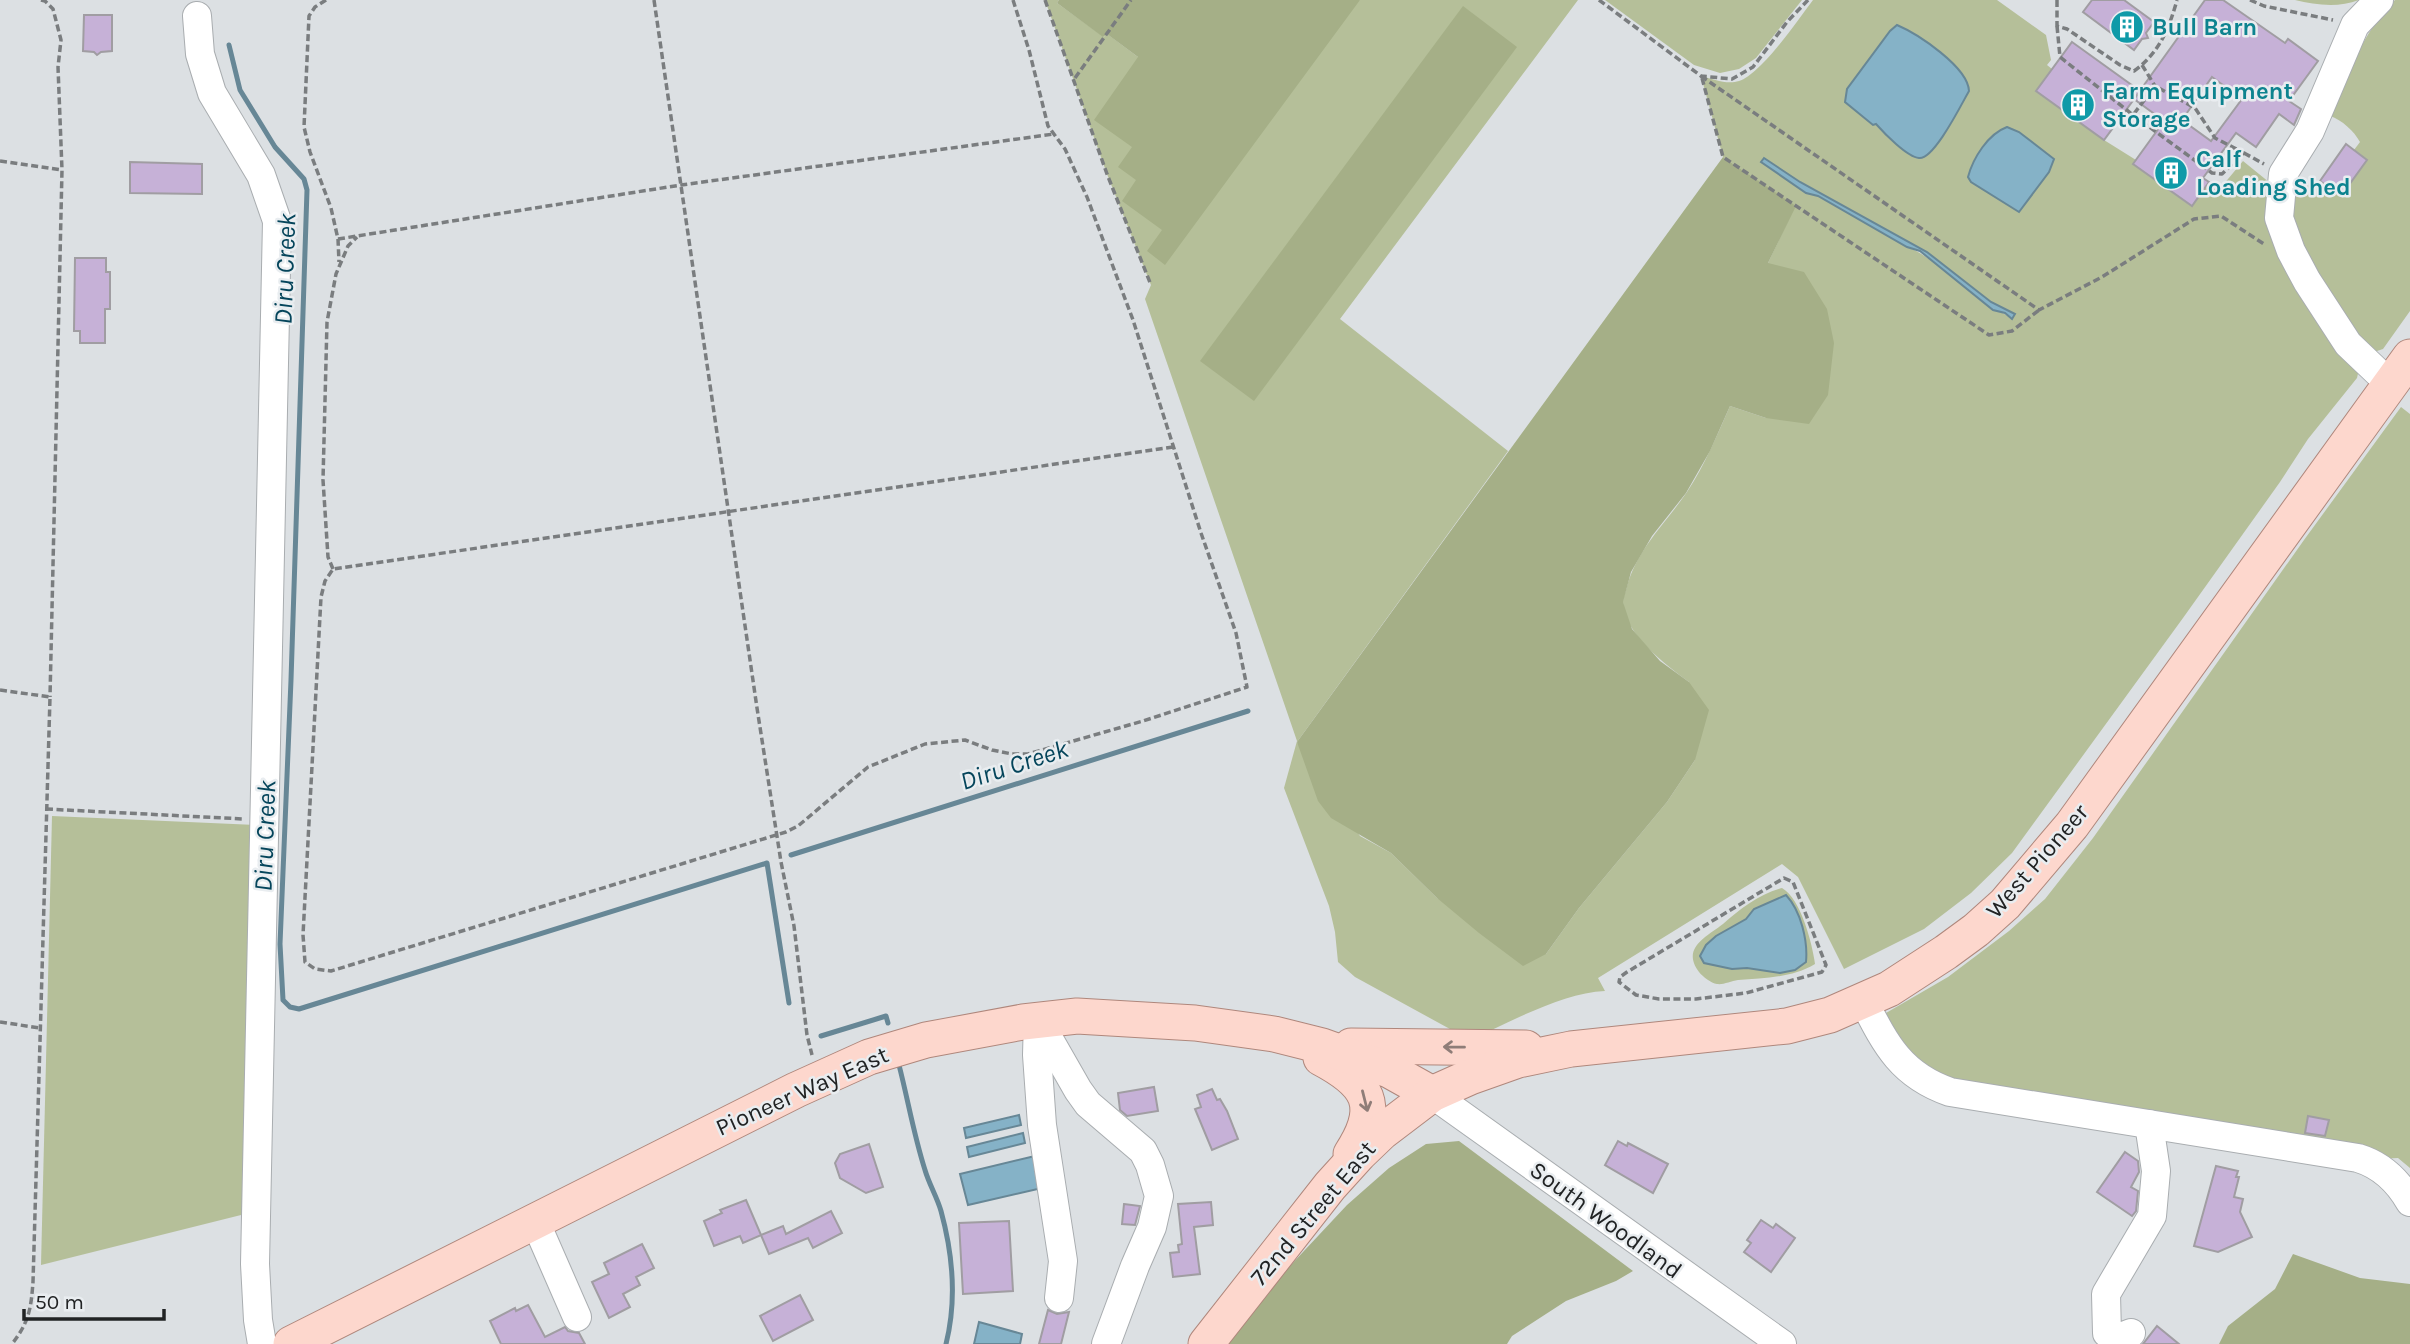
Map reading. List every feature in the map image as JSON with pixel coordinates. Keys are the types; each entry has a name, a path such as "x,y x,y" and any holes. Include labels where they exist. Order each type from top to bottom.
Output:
{"main road":[{"name":"West Pioneer","path":"1432,1094 1471,1076 1518,1060 1571,1049 1787,1026 1830,1015 1864,1002 1908,978 1947,952 2005,904 2037,868 2112,771 2401,376"},
{"name":"Pioneer Way East","path":"291,1344 818,1080 869,1057 926,1040 1038,1020 1077,1016 1195,1023 1274,1034 1322,1046 1389,1070 1432,1094"},
{"path":"1274,1034 1345,1071 1356,1080 1365,1094 1367,1124 1330,1186"},
{"path":"1322,1046 1571,1049"},
{"name":"72nd Street East","path":"1206,1344 1330,1186 1382,1132 1432,1094"}],"street":[{"path":"2379,0 2355,25 2310,131 2283,174 2278,218 2299,267 2348,344 2401,376"},
{"path":"197,16 200,54 212,93 261,175 277,222 255,1264 262,1344"},
{"path":"1864,1002 1886,1046 1930,1085 1950,1092 2358,1158 2368,1161 2389,1175 2410,1202"},
{"path":"1038,1020 1037,1055 1042,1125 1063,1261 1059,1298"},
{"path":"1038,1020 1077,1090 1088,1104 1143,1151 1159,1196 1152,1227 1106,1344"},
{"name":"South Woodland","path":"1432,1094 1782,1344"},
{"path":"2131,1333 2118,1338 2107,1333 2106,1293 2152,1216 2156,1171 2149,1124"},
{"path":"535,1221 577,1317"}],"path":[{"path":"12,1344 24,1328 31,1309 50,696 62,170 58,68 61,40 53,9 41,0"},
{"path":"326,0 309,16 303,117 308,145 331,208 340,264"},
{"path":"654,0 728,512 777,834 794,926 807,1035 818,1080"},
{"path":"358,236 348,246 340,264 328,310 326,340 323,480 328,557 332,569 322,592 303,935 305,962 319,971 331,971 777,834 798,826 877,762 925,744 965,740 992,750 1028,754 1247,687 1236,633 1133,320 1087,197 1065,149 1044,114 1029,50 1013,0"},
{"path":"1045,0 1111,185 1151,285"},
{"path":"1074,78 1131,0"},
{"path":"1599,0 1701,76 2039,310"},
{"path":"1701,76 1732,79 1753,67 1787,22 1808,0"},
{"path":"2057,0 2060,57 2212,173 2222,174 2244,153 2216,138 2195,108 2155,86 2142,65"},
{"path":"2057,26 2067,29 2134,71 2149,60 2163,38 2177,0"},
{"path":"2249,0 2264,6 2355,25"},
{"path":"1701,76 1723,157 1989,335 2011,331 2039,310 2102,277 2194,219 2221,216 2299,267"},
{"path":"2133,115 2155,86"},
{"path":"338,239 681,185 1054,134"},
{"path":"0,161 62,170"},
{"path":"332,569 1173,447"},
{"path":"0,690 50,696"},
{"path":"46,809 263,820"},
{"path":"1784,878 1793,883 1826,965 1825,970 1785,984 1746,993 1696,999 1659,999 1636,995 1618,980 1627,972 1784,878"},
{"path":"0,1022 40,1028"}],"green space":[{"path":"1045,0 1059,0 1057,3 1104,37 1106,33 1138,57 1360,0 1578,0 1340,319 1508,451 1297,742 1360,836 1391,853 1437,898 1546,954 1579,908 1667,802 1695,760 1689,682 1648,648 1638,637 1625,614 1623,600 1632,572 1645,548 1693,482 1730,406 1766,418 1768,263 1795,206 1723,157 1701,76 1730,82 1748,76 1779,45 1813,0 1997,0 2046,35 2051,60 2047,65 2052,69 2037,91 2136,160 2134,165 2191,206 2207,184 2218,191 2243,161 2275,187 2359,369 2357,378 2308,439 2183,618 2012,853 1971,893 1924,929 1844,969 1798,877 1782,864 1598,978 1605,991 1554,1003 1470,1040 1355,977 1338,962 1329,906 1284,788 1297,741 1145,299 1151,285 1107,174","holes":["1785,173 1927,252 1991,302 2008,310 2011,318 1983,302 1917,251 1818,196 1806,193"]},
{"path":"1059,0 1360,0 1165,265 1147,251 1162,230 1122,201 1136,180 1118,167 1132,147 1094,120 1138,57 1107,34 1103,37 1057,3"},
{"path":"1605,0 1802,0 1756,58 1739,69 1720,73 1694,65"},
{"path":"2295,0 2359,0 2327,5"},
{"path":"2395,0 2410,0 2410,311 2383,349 2374,352 2363,349 2291,240 2288,187 2320,181 2341,196 2367,160 2354,150 2360,142 2354,134 2343,123 2330,116 2365,40"},
{"path":"1463,6 1517,47 1254,401 1200,361"},
{"path":"1723,157 1796,206 1768,263 1804,272 1827,309 1834,343 1828,395 1809,424 1766,418 1730,406 1710,451 1686,493 1652,536 1631,572 1623,602 1632,629 1660,661 1689,682 1709,710 1695,760 1667,802 1579,908 1546,954 1523,966 1437,898 1391,853 1331,818 1318,801 1297,742"},
{"path":"2401,407 2410,414 2410,1168 2398,1158 2378,1159 1937,1083 1897,1041 1886,1013 1948,977 2009,931 2045,899 2093,838"},
{"path":"52,816 257,825 249,1213 41,1265"},
{"path":"1782,888 1795,902 1808,934 1815,964 1787,975 1722,984 1705,978 1694,964 1694,950 1698,944 1743,908","holes":["1786,895 1802,927 1806,962 1780,973 1747,968 1732,969 1704,963 1706,945 1716,936 1746,919 1755,909"]},
{"path":"1459,1141 1633,1271 1616,1281 1566,1301 1512,1336 1507,1344 1224,1344 1289,1267 1347,1205 1389,1168 1426,1144"},
{"path":"2293,1254 2360,1278 2410,1284 2410,1344 2219,1344 2228,1326 2275,1289"}],"water":[{"path":"1897,25 1929,44 1951,62 1960,72 1969,91 1940,141 1925,156 1919,158 1902,149 1876,124 1873,125 1845,102 1847,89"},
{"path":"2007,127 2019,132 2054,159 2049,172 2019,212 1971,182 1968,177 1982,148 1994,135"},
{"path":"1764,158 1800,182 1927,252 1991,302 2015,314 2012,319 2005,313 1993,310 1920,251 1907,247 1818,196 1806,193 1761,162"},
{"path":"1786,895 1796,909 1802,927 1806,962 1795,970 1780,973 1747,968 1732,969 1704,963 1700,956 1706,945 1716,936 1746,919 1754,909"},
{"path":"1019,1115 1021,1125 966,1138 964,1128"},
{"path":"1023,1133 1025,1143 969,1157 967,1147"},
{"path":"1035,1156 1042,1188 968,1205 960,1174"},
{"path":"979,1322 1022,1334 1020,1344 974,1344"}],"building":[{"name":"Bull Barn","path":"2092,0 2124,0 2154,22 2146,33 2148,38 2142,39 2134,50 2083,12"},
{"path":"2205,0 2223,0 2285,43 2288,39 2318,61 2289,101 2301,109 2294,125 2279,114 2256,147 2236,133 2203,178 2209,182 2192,206 2133,164 2164,121 2134,99","holes":["2212,77 2242,99 2211,141 2182,120"]},
{"path":"84,15 112,15 112,51 97,55 83,51"},
{"path":"2072,42 2140,91 2104,140 2036,91"},
{"path":"2346,144 2367,160 2341,196 2320,181"},
{"path":"130,162 202,164 202,194 130,193"},
{"path":"75,258 106,258 106,272 110,272 110,309 105,309 105,343 80,343 80,331 74,331"},
{"path":"1154,1087 1158,1111 1127,1116 1120,1110 1118,1093"},
{"path":"1212,1089 1227,1111 1238,1139 1212,1150 1195,1109 1201,1107 1197,1095"},
{"path":"2308,1116 2329,1120 2325,1136 2305,1133"},
{"path":"1618,1141 1627,1146 1628,1143 1668,1164 1653,1193 1605,1165"},
{"path":"869,1144 883,1187 866,1193 840,1178 835,1163 840,1154"},
{"path":"2125,1152 2138,1161 2139,1172 2131,1187 2138,1191 2136,1211 2132,1216 2097,1192"},
{"path":"2216,1166 2238,1171 2234,1197 2243,1199 2240,1212 2252,1237 2218,1252 2194,1246"},
{"path":"746,1200 761,1235 743,1243 740,1236 714,1246 704,1221 722,1213 720,1210"},
{"path":"1211,1202 1213,1225 1194,1227 1200,1274 1173,1277 1170,1253 1179,1252 1178,1245 1182,1244 1178,1204"},
{"path":"1124,1204 1140,1206 1135,1225 1122,1224"},
{"path":"831,1211 842,1233 813,1248 808,1238 769,1254 761,1235 783,1226 786,1234"},
{"path":"1761,1220 1773,1228 1776,1224 1795,1238 1771,1272 1744,1252 1751,1243 1747,1240"},
{"path":"1009,1221 1013,1291 963,1294 959,1223"},
{"path":"642,1244 654,1268 636,1277 640,1285 623,1294 630,1307 609,1318 592,1282 609,1274 604,1263"},
{"path":"800,1295 813,1320 773,1341 760,1316"},
{"path":"528,1305 545,1337 565,1327 568,1331 579,1333 585,1344 501,1344 490,1321 515,1308 516,1311"},
{"path":"1048,1310 1057,1314 1069,1312 1061,1344 1039,1344"},
{"path":"2157,1326 2179,1344 2143,1344"}],"waterway":[{"name":"Diru Creek","path":"229,45 240,90 275,147 304,179 307,190 280,944 283,1000 290,1007 299,1009 767,863 789,1003"},
{"name":"Diru Creek","path":"791,855 1248,711"},
{"name":"Diru Creek","path":"821,1036 886,1016 888,1023"},
{"name":"Diru Creek","path":"899,1065 921,1157 941,1211 948,1244 952,1311 946,1344"}],"place":[{"name":"Bull Barn","path":"2127,27"},
{"name":"Farm Equipment Storage","path":"2078,105"},
{"name":"Calf Loading Shed","path":"2171,173"}]}
